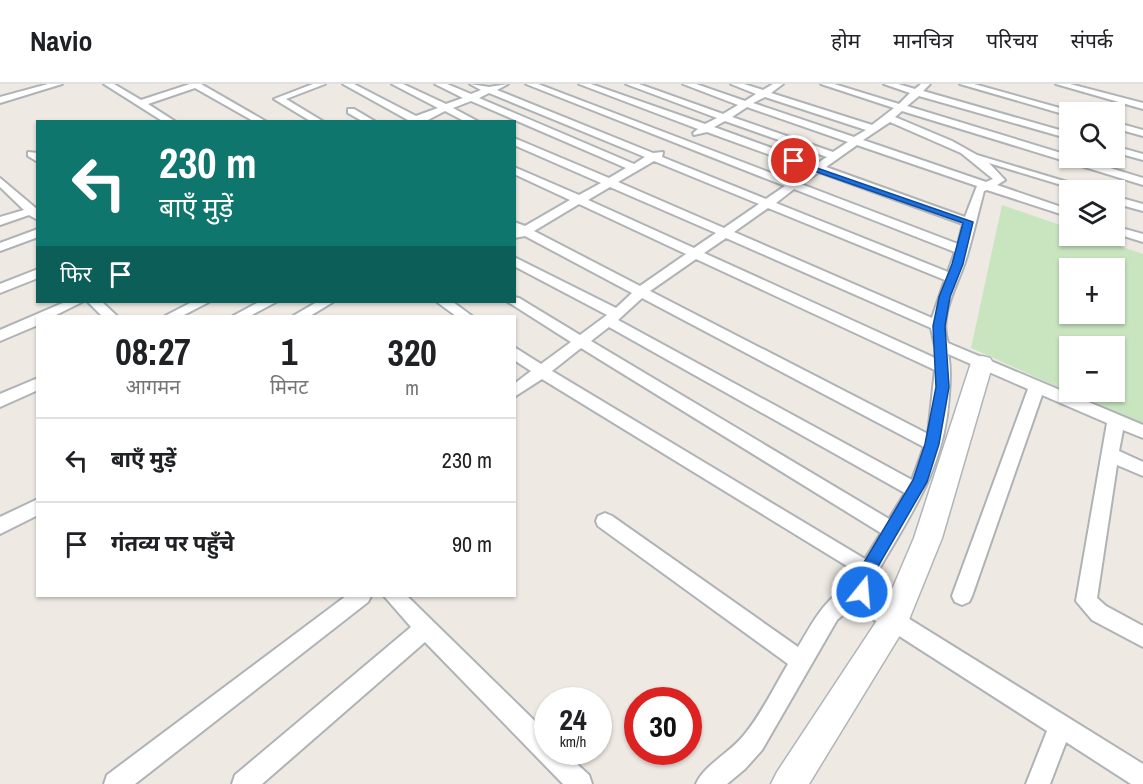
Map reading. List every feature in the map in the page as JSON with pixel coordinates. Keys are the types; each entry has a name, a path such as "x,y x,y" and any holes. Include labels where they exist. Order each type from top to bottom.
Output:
{"street":[{"path":"0,100 58,84"},
{"path":"108,84 169,120"},
{"path":"140,103 198,86 221,84"},
{"path":"297,84 307,89"},
{"path":"316,120 279,99 321,84"},
{"path":"347,84 414,120"},
{"path":"396,84 471,120"},
{"path":"439,84 470,98 501,120"},
{"path":"474,84 951,278"},
{"path":"418,120 504,84"},
{"path":"530,84 678,143 962,250"},
{"path":"584,84 704,129 969,222"},
{"path":"630,84 835,156"},
{"path":"530,141 572,124 655,84"},
{"path":"687,84 991,184 1059,210"},
{"path":"735,84 935,137 965,152 996,174 1000,180 979,189 962,250 951,278 939,326 948,349 942,367 942,398 932,444 915,490 891,530 873,600 789,784"},
{"path":"518,231 653,158 779,84"},
{"path":"825,84 1143,182"},
{"path":"888,84 1059,133"},
{"path":"516,391 612,317 643,290 794,187 882,123 926,84"},
{"path":"964,84 1059,110"},
{"path":"1060,84 1143,106"},
{"path":"1099,84 1143,95"},
{"path":"198,86 259,120"},
{"path":"351,111 368,120"},
{"path":"1125,129 1143,133"},
{"path":"516,131 530,141 608,183 727,232 939,326"},
{"path":"530,141 635,168"},
{"path":"965,152 1059,181"},
{"path":"1125,152 1143,157"},
{"path":"516,171 942,367"},
{"path":"0,181 34,214"},
{"path":"0,198 13,194"},
{"path":"1125,202 1143,208"},
{"path":"0,221 34,214"},
{"path":"518,231 643,290 932,444"},
{"path":"1125,232 1143,238"},
{"path":"0,247 36,234"},
{"path":"516,262 915,490"},
{"path":"0,289 36,274"},
{"path":"516,302 891,530"},
{"path":"45,315 73,303"},
{"path":"96,303 109,315"},
{"path":"174,315 200,303"},
{"path":"242,315 268,303"},
{"path":"302,315 324,303"},
{"path":"446,303 464,315"},
{"path":"0,336 36,320"},
{"path":"948,349 1143,432"},
{"path":"516,353 542,372 854,560 873,600"},
{"path":"873,600 928,538 976,360"},
{"path":"0,401 36,384"},
{"path":"962,596 1037,386"},
{"path":"1116,420 1086,601 1099,613 1143,637"},
{"path":"1110,454 1143,469"},
{"path":"0,526 36,507"},
{"path":"604,521 801,661"},
{"path":"708,784 737,761 754,742 830,613 850,596 873,600 1060,727 1143,778"},
{"path":"116,784 360,597"},
{"path":"395,597 534,737"},
{"path":"244,784 426,628"},
{"path":"1038,784 1060,727"},
{"path":"562,765 580,784"}],"green space":[{"path":"1002,205 1059,225 1059,246 1119,246 1143,254 1143,425 1092,402 1125,402 1125,336 1059,336 1059,387 971,348"}],"route":[{"path":"794,161 969,222 958,264 945,297 939,326 943,387 932,444 920,482 866,574 862,592"}]}
